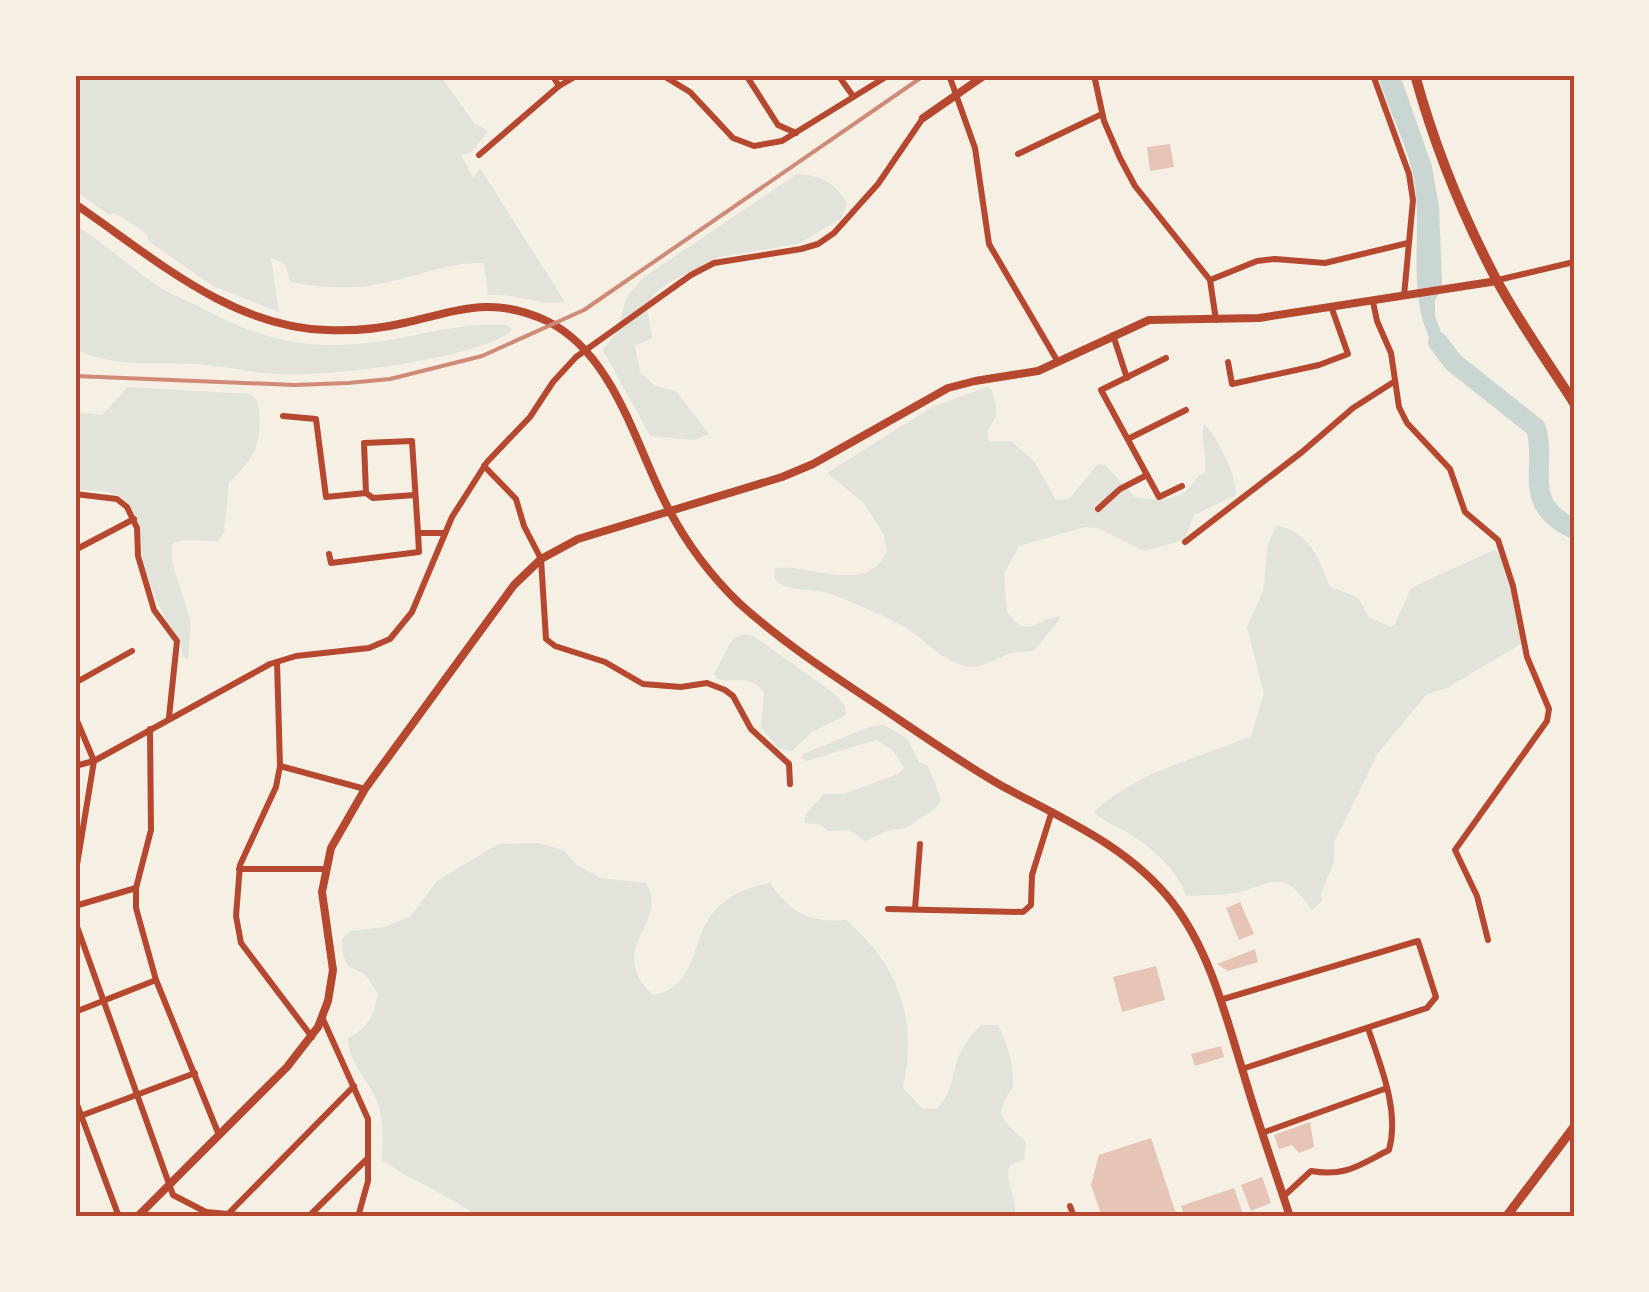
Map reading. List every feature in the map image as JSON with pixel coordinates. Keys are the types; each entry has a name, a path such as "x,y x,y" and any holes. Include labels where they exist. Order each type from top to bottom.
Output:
{"highway":[{"path":"1415,75 1464,209 1497,281 1574,403"}],"main road":[{"path":"1506,1217 1574,1127"}],"street":[{"path":"552,75 560,86"},
{"path":"480,155 578,75"},
{"path":"662,75 690,92 726,132 754,146 772,144 796,134 890,75"},
{"path":"746,75 778,125 796,134"},
{"path":"838,75 853,96"},
{"path":"948,75 975,148 989,244 1059,363"},
{"path":"75,766 94,761 277,662 296,656 369,648 390,639 412,612 446,533 484,466 530,417 553,382 576,357 691,275 714,264 818,244 834,233 878,184 923,118 985,75"},
{"path":"1094,75 1111,139 1135,186 1210,280 1216,320"},
{"path":"1373,75 1408,174 1413,200 1407,296"},
{"path":"1018,154 1102,114"},
{"path":"75,204 214,298 274,322 322,330 364,329 483,306 504,307 534,316 570,334 597,366 669,509 712,574 740,603 813,661 1000,784 1105,842 1150,876 1189,927 1219,1000 1290,1217"},
{"path":"1210,280 1257,260 1325,263 1408,243"},
{"path":"137,1217 312,1037 322,1017 333,970 322,892 331,848 365,789 498,605 541,559 578,539 782,477 958,385 1038,372 1132,325 1162,318 1216,320 1332,309 1446,291 1574,262"},
{"path":"1373,302 1391,353 1393,382 1407,423 1450,469 1465,512 1498,540 1514,586 1526,657 1549,708 1547,720 1455,850 1478,896 1488,940"},
{"path":"1228,362 1232,384 1320,365 1348,354 1332,309"},
{"path":"1114,335 1127,378"},
{"path":"1166,358 1101,390 1159,497 1182,486"},
{"path":"1185,542 1353,408 1393,382"},
{"path":"1128,440 1186,410"},
{"path":"283,416 316,419 326,497 366,493 373,498 416,495"},
{"path":"329,554 331,563 419,552 412,441 364,443 366,493"},
{"path":"484,466 516,499 541,559 546,638 556,646 605,662 643,684 681,687 707,683 725,690 734,696 751,729 789,764 790,784"},
{"path":"1098,509 1120,489 1147,475"},
{"path":"75,494 117,499 134,520 138,556 154,610 177,641 169,718"},
{"path":"75,550 134,520"},
{"path":"418,533 446,533"},
{"path":"75,682 132,651"},
{"path":"277,662 280,766 276,788 239,869 236,916 241,943 312,1037"},
{"path":"75,716 94,761 75,878"},
{"path":"150,729 151,830 136,888 136,908 156,980 219,1134"},
{"path":"280,766 365,789"},
{"path":"888,908 1028,910 1032,875 1052,811"},
{"path":"914,910 920,844"},
{"path":"239,869 325,869"},
{"path":"75,906 136,888"},
{"path":"75,920 168,1186 174,1194 206,1212 262,1217"},
{"path":"1219,1000 1418,941 1436,997 1427,1008 1242,1069"},
{"path":"75,1012 156,980"},
{"path":"322,1017 368,1118 368,1181 358,1217"},
{"path":"1284,1196 1311,1171 1345,1173 1390,1150 1393,1137 1388,1088 1368,1028"},
{"path":"78,1117 195,1073"},
{"path":"229,1214 354,1086"},
{"path":"1262,1133 1388,1088"},
{"path":"75,1099 78,1117 119,1217"},
{"path":"308,1217 369,1157"},
{"path":"1070,1206 1074,1217"}],"shaded area":[{"path":"75,75 440,75 474,123 488,131 472,152 461,155 473,178 480,168 565,302 488,295 484,263 446,267 372,285 337,287 290,282 285,264 271,258 279,312 213,286 148,241 147,234 115,213 109,215 75,191"},
{"path":"1378,75 1400,75 1432,166 1439,207 1442,284 1435,301 1435,316 1456,360 1448,365 1424,325 1417,280 1415,186"},
{"path":"797,174 820,178 838,190 847,203 842,218 798,244 719,257 654,294 647,307 652,338 635,346 640,372 655,386 676,391 709,434 694,440 650,436 603,350 616,332 628,296 644,277"},
{"path":"75,225 164,290 235,324 292,342 375,342 469,326 507,325 512,330 469,350 401,364 331,372 280,374 104,359 75,349"},
{"path":"128,387 250,394 257,400 259,436 246,465 229,482 224,533 218,541 172,544 172,562 191,622 188,659 182,656 180,641 149,583 139,526 132,509 116,494 75,489 75,412 102,415"},
{"path":"987,387 992,390 996,412 987,431 989,442 1011,441 1035,462 1056,500 1069,499 1098,464 1105,465 1135,497 1162,499 1181,494 1205,472 1204,424 1226,458 1236,495 1194,515 1180,541 1144,551 1098,528 1085,527 1019,546 1004,574 1007,612 1028,627 1061,617 1035,650 1012,653 975,667 947,658 909,630 872,611 831,594 785,586 774,578 775,568 853,575 878,564 887,550 884,536 865,504 827,473 932,407"},
{"path":"1276,526 1304,539 1317,556 1329,586 1359,598 1368,617 1391,627 1410,590 1494,550 1500,555 1526,641 1447,688 1427,694 1378,753 1334,842 1334,863 1321,893 1322,901 1312,910 1296,890 1282,882 1230,894 1186,896 1177,877 1154,852 1094,812 1148,776 1251,736 1264,694 1247,627 1263,591 1268,545"},
{"path":"745,634 755,637 836,695 845,706 846,715 813,731 792,751 778,748 761,727 764,693 759,687 749,681 717,679 714,674 733,638"},
{"path":"884,725 907,738 919,762 928,766 941,799 936,808 906,828 865,841 849,830 827,831 822,825 804,823 806,814 824,794 844,794 898,774 904,768 893,750 876,740 807,761 802,759 803,754 869,727"},
{"path":"538,843 563,850 577,865 601,878 646,883 651,910 635,950 634,964 639,979 653,995 677,984 710,917 722,903 745,890 770,883 802,914 821,920 846,920 879,956 900,995 908,1039 903,1088 922,1108 936,1109 941,1104 960,1053 978,1028 998,1025 1010,1055 1013,1079 1003,1104 1003,1117 1026,1142 1024,1159 1009,1166 1014,1217 478,1217 382,1160 380,1110 352,1056 348,1038 369,1020 378,994 365,974 348,966 342,939 350,931 385,927 411,916 437,881 498,844"}],"building":[{"path":"1170,144 1174,167 1150,171 1147,147"},
{"path":"1240,902 1254,934 1239,940 1226,908"},
{"path":"1255,949 1258,962 1228,971 1217,964"},
{"path":"1156,966 1165,1000 1122,1012 1113,977"},
{"path":"1221,1046 1224,1057 1195,1066 1191,1054"},
{"path":"1310,1122 1314,1147 1299,1153 1292,1145 1279,1149 1274,1135"},
{"path":"1151,1138 1177,1217 1102,1217 1091,1185 1099,1155"},
{"path":"1262,1177 1271,1203 1251,1211 1241,1185"},
{"path":"1234,1188 1244,1217 1185,1217 1181,1206"}],"waterway":[{"path":"1438,342 1453,362 1536,428 1541,496 1557,519 1574,529"}],"railway":[{"path":"75,376 294,385 348,383 390,379 482,356 584,310 925,75"}]}
